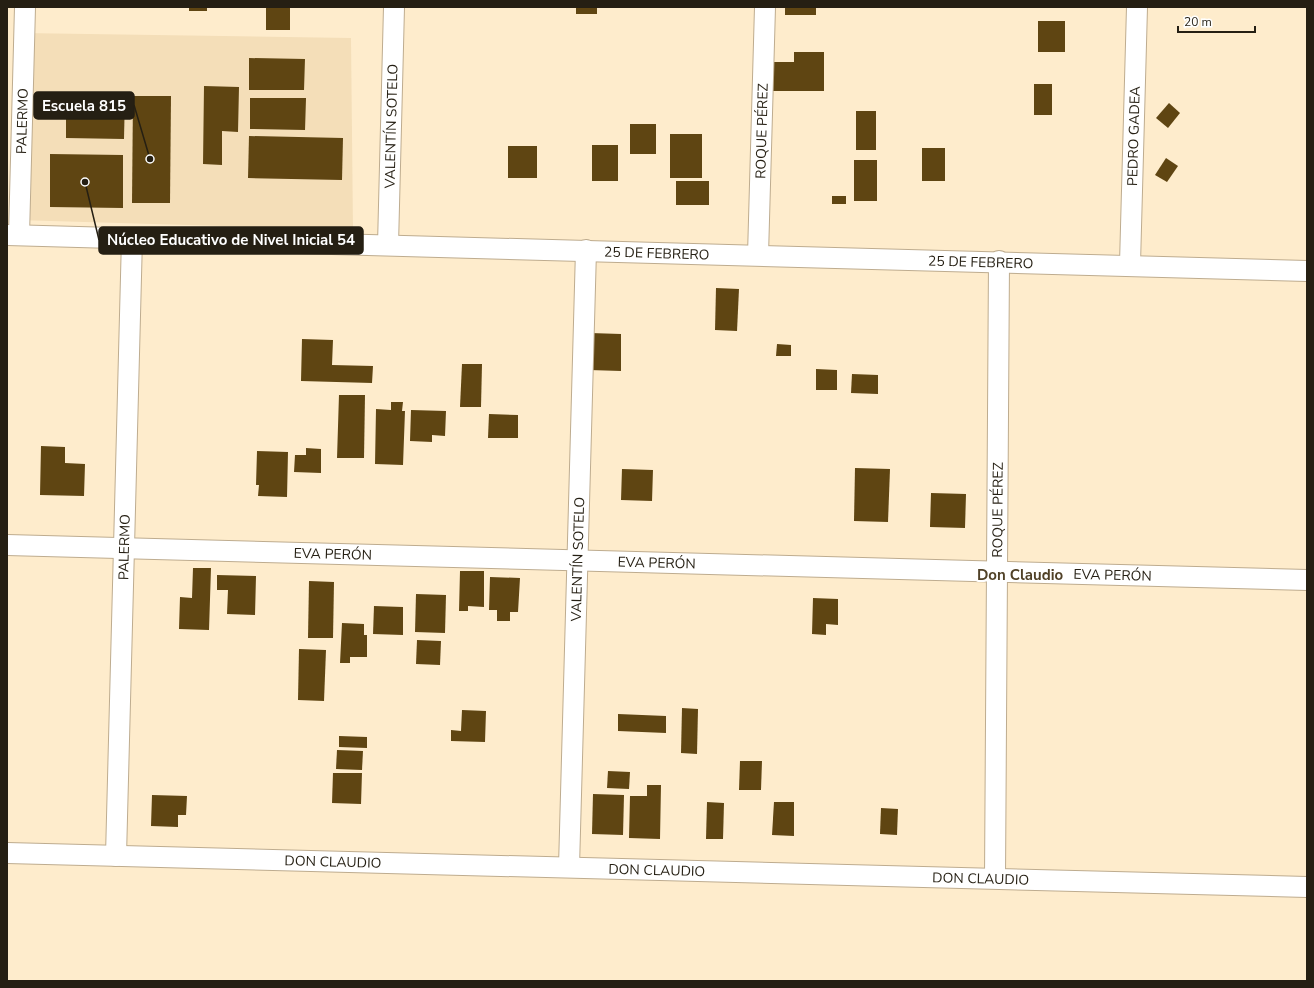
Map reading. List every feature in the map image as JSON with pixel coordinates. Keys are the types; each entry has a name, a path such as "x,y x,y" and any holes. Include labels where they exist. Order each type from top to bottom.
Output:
{"street":[{"name":"PALERMO","path":"13,235 24,7"},
{"name":"VALENTÍN SOTELO","path":"388,245 394,7"},
{"name":"ROQUE PÉREZ","path":"758,255 765,7"},
{"name":"PEDRO GADEA","path":"1130,264 1137,7"},
{"name":"25 DE FEBRERO","path":"13,235 1130,264 1307,271"},
{"name":"PALERMO","path":"116,856 132,238"},
{"name":"VALENTÍN SOTELO","path":"569,867 586,250"},
{"name":"ROQUE PÉREZ","path":"995,878 999,261"},
{"name":"EVA PERÓN","path":"7,545 1307,580"},
{"name":"DON CLAUDIO","path":"7,853 1307,887"}],"shaded area":[{"path":"21,33 351,38 353,230 17,220"}],"building":[{"path":"189,7 207,7 207,11 189,11"},
{"path":"266,7 290,7 290,30 266,30"},
{"path":"576,7 597,7 597,14 576,14"},
{"path":"785,7 816,7 816,15 785,15"},
{"path":"1038,21 1065,21 1065,52 1038,52"},
{"path":"794,52 824,52 824,91 772,91 772,62 794,62"},
{"path":"249,58 305,59 304,90 249,90"},
{"path":"1034,84 1052,84 1052,115 1034,115"},
{"path":"204,86 239,87 238,132 222,131 222,165 203,164"},
{"path":"66,93 125,93 124,139 66,138"},
{"path":"133,96 171,96 170,203 132,203"},
{"path":"250,98 306,98 305,130 250,129"},
{"path":"1169,103 1180,113 1168,128 1156,118"},
{"path":"856,111 876,111 876,150 856,150"},
{"path":"630,124 656,124 656,154 630,154"},
{"path":"670,134 702,134 702,178 670,178"},
{"path":"249,136 343,138 342,180 248,178"},
{"path":"592,145 618,145 618,181 592,181"},
{"path":"508,146 537,146 537,178 508,178"},
{"path":"922,148 945,148 945,181 922,181"},
{"path":"50,154 123,155 123,208 50,207"},
{"path":"1166,158 1178,166 1167,182 1155,175"},
{"path":"854,160 877,160 877,201 854,201"},
{"path":"676,181 709,181 709,205 676,205"},
{"path":"832,196 846,196 846,204 832,204"},
{"path":"716,288 739,289 737,331 715,330"},
{"path":"590,333 621,334 621,371 589,370"},
{"path":"302,339 333,340 332,365 373,366 372,383 301,381"},
{"path":"777,344 791,345 791,356 776,356"},
{"path":"462,364 482,364 481,407 460,407"},
{"path":"816,369 837,370 837,390 816,390"},
{"path":"852,374 878,375 878,394 851,393"},
{"path":"339,395 365,395 364,458 337,458"},
{"path":"391,402 403,402 402,411 405,411 403,465 375,464 376,409 391,410"},
{"path":"411,410 446,411 445,436 432,435 432,442 410,441"},
{"path":"489,414 518,415 518,438 488,438"},
{"path":"41,446 65,447 65,463 85,464 84,496 40,495"},
{"path":"306,448 321,449 321,473 294,472 295,455 306,455"},
{"path":"257,451 288,452 287,497 258,496 259,485 256,485"},
{"path":"855,468 890,469 888,522 854,521"},
{"path":"622,469 653,470 652,501 621,500"},
{"path":"931,493 966,494 965,528 930,527"},
{"path":"193,568 211,568 209,630 179,629 180,597 192,598"},
{"path":"460,571 484,571 484,607 468,606 468,611 459,611"},
{"path":"217,575 256,576 255,615 227,614 228,590 217,590"},
{"path":"490,577 520,578 518,612 510,612 510,621 497,621 497,610 489,610"},
{"path":"309,581 334,582 333,638 308,638"},
{"path":"416,594 446,595 445,633 415,632"},
{"path":"813,598 838,599 838,625 826,624 826,635 812,634"},
{"path":"374,606 403,607 403,635 373,634"},
{"path":"342,623 364,624 364,635 367,635 367,657 350,657 350,663 340,663"},
{"path":"417,640 441,641 440,665 416,664"},
{"path":"299,649 326,650 324,701 298,700"},
{"path":"682,708 698,709 697,754 681,753"},
{"path":"462,710 486,711 485,742 451,741 451,730 461,731"},
{"path":"618,714 666,716 666,733 618,731"},
{"path":"339,736 367,737 367,748 339,747"},
{"path":"337,750 363,751 362,770 336,769"},
{"path":"740,761 762,761 761,790 739,790"},
{"path":"608,771 630,772 629,789 607,788"},
{"path":"333,773 362,773 361,804 332,803"},
{"path":"647,785 661,785 660,839 629,838 630,796 647,796"},
{"path":"593,794 624,795 623,835 592,834"},
{"path":"152,795 187,796 186,815 178,815 178,827 151,826"},
{"path":"707,802 724,803 723,839 706,839"},
{"path":"774,802 794,802 794,836 772,835"},
{"path":"881,808 898,809 897,835 880,834"}],"place":[{"name":"Escuela 815","path":"150,159"},
{"name":"Núcleo Educativo de Nivel Inicial 54","path":"85,182"}],"district":[{"name":"Don Claudio","path":"1020,575"}]}
